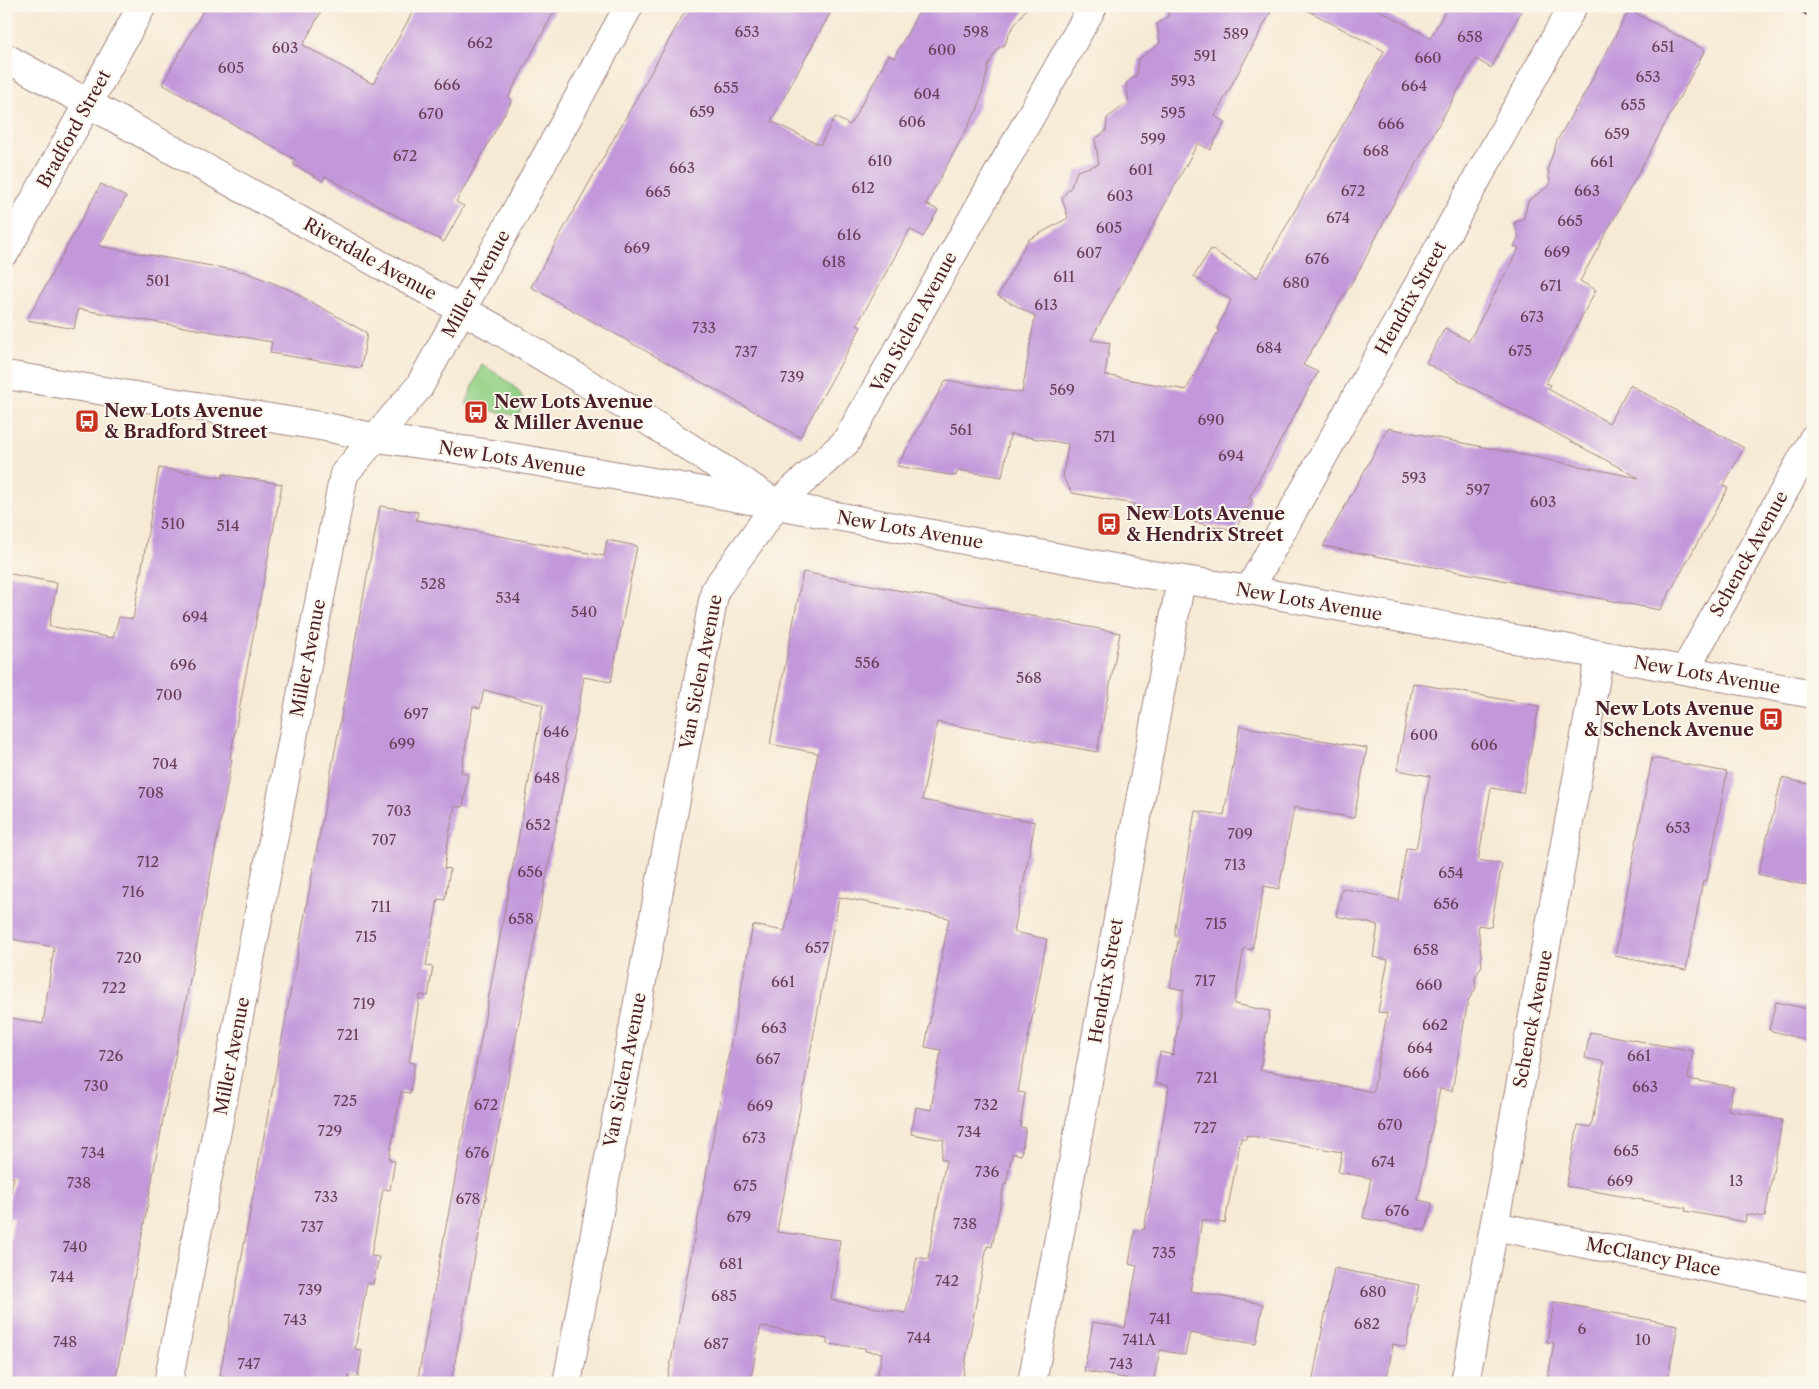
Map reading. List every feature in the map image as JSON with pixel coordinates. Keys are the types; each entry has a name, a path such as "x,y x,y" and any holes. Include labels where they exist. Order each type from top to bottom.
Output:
{"street":[{"name":"Bradford Street","path":"6,251 142,6"},
{"name":"Miller Avenue","path":"168,1383 344,474 419,388 629,6"},
{"name":"Van Siclen Avenue","path":"567,1383 715,590 777,504 846,442 1093,6"},
{"name":"Hendrix Street","path":"1249,590 1573,6"},
{"name":"Riverdale Avenue","path":"6,58 495,328 630,410 777,504"},
{"name":"New Lots Avenue","path":"6,375 326,427 376,438 499,455 777,504 835,517 1180,580 1249,590 1813,694"},
{"name":"Schenck Avenue","path":"1685,670 1813,439"},
{"name":"Hendrix Street","path":"1032,1383 1180,580"},
{"name":"Schenck Avenue","path":"1465,1383 1600,655"},
{"name":"McClancy Place","path":"1494,1226 1813,1288"}],"green space":[{"path":"482,364 510,383 520,393 523,398 519,416 471,407 466,404"}],"building":[{"path":"206,6 324,6 303,45 373,84 416,6 557,6 508,98 512,100 456,202 464,206 444,242 325,176 323,181 293,164 296,160 162,84"},
{"path":"688,6 834,6 771,121 820,145 835,117 850,125 889,55 894,58 922,6 1028,6 1009,33 1005,45 998,48 988,66 978,108 926,204 938,210 923,237 910,229 857,325 861,327 800,437 531,287"},
{"path":"1169,6 1274,6 1215,116 1225,122 1210,150 1198,143 1091,340 1110,343 1105,375 1186,390 1219,330 1217,329 1231,300 1194,276 1211,249 1257,278 1384,52 1299,6 1372,6 1430,38 1448,6 1524,6 1491,68 1476,59 1391,208 1362,265 1303,365 1318,372 1249,498 1252,500 1235,530 1132,511 1134,504 1072,493 1063,477 1068,444 1010,434 1002,477 958,470 956,476 897,466 946,380 1022,393 1035,316 998,296 1028,240 1068,218 1062,198 1071,187 1077,171 1099,164 1095,139 1106,131 1107,118 1129,102 1126,83 1137,75 1138,60 1160,43 1157,24 1168,16"},
{"path":"1629,10 1705,50 1580,281 1596,290 1546,383 1551,385 1548,389 1609,423 1630,385 1744,448 1723,486 1728,488 1660,610 1323,546 1388,428 1639,478 1426,363 1445,328 1469,341 1519,248 1514,246 1519,237 1514,223 1524,218 1528,201 1550,185 1548,168 1557,141 1577,108"},
{"path":"101,184 126,197 99,246 245,272 288,289 367,333 361,368 270,353 272,342 78,309 74,329 27,320"},
{"path":"159,468 222,478 223,474 282,484 115,1383 23,1383 6,1380 6,1264 14,1218 6,1217 14,1177 6,1177 6,1017 43,1024 54,947 6,938 6,573 57,583 49,626 113,638 119,617 133,619"},
{"path":"380,506 418,512 416,520 604,556 607,540 637,546 611,682 584,677 451,1383 417,1383 543,705 484,690 480,708 473,706 461,772 468,774 463,807 455,806 449,835 444,868 450,869 445,900 438,899 426,966 433,967 428,996 420,995 409,1062 415,1063 410,1093 401,1092 389,1160 395,1161 390,1190 383,1189 371,1256 379,1257 373,1284 367,1283 355,1349 362,1350 358,1377 349,1375 348,1383 237,1383 238,1378 220,1375"},
{"path":"803,572 1120,633 1097,752 937,722 922,800 1035,822 1014,932 1047,939 1018,1092 1025,1093 1020,1127 1026,1128 1021,1155 1012,1153 992,1247 987,1246 962,1383 876,1383 882,1353 865,1351 865,1348 827,1344 827,1339 761,1326 750,1383 667,1383 753,925 785,931 818,753 770,744","holes":["839,897 949,918 925,1047 941,1050 931,1110 916,1107 911,1134 944,1140 941,1159 946,1160 928,1259 917,1257 906,1313 831,1300 840,1240 777,1232"]},
{"path":"1413,683 1539,706 1523,793 1491,788 1478,860 1502,864 1491,927 1478,925 1482,965 1475,978 1476,988 1468,1001 1452,1091 1440,1089 1418,1200 1432,1203 1426,1230 1363,1218 1371,1178 1338,1172 1342,1152 1246,1135 1246,1139 1241,1138 1225,1223 1202,1220 1190,1291 1263,1304 1256,1344 1190,1333 1185,1355 1160,1350 1153,1383 1084,1371 1093,1322 1125,1328 1137,1266 1129,1264 1135,1229 1144,1230 1169,1086 1155,1083 1160,1052 1173,1055 1184,990 1170,987 1179,936 1175,936 1175,929 1195,811 1224,815 1240,726 1367,748 1354,818 1294,807 1279,889 1264,886 1252,950 1244,948 1234,1004 1270,1011 1260,1070 1304,1077 1373,1092 1387,1013 1378,1012 1388,960 1373,957 1378,925 1336,916 1342,888 1398,900 1406,848 1416,849 1430,776 1397,770"},
{"path":"1652,758 1727,772 1707,881 1703,881 1686,970 1615,956"},
{"path":"1782,778 1813,785 1813,887 1758,874"},
{"path":"1776,1002 1813,1010 1813,1042 1769,1030"},
{"path":"1590,1032 1693,1051 1688,1079 1733,1087 1728,1110 1782,1120 1765,1217 1746,1214 1745,1222 1685,1211 1686,1208 1566,1186 1578,1125 1591,1127 1604,1062 1585,1058"},
{"path":"1334,1268 1419,1285 1406,1347 1393,1344 1386,1383 1312,1383"},
{"path":"1554,1302 1678,1325 1667,1383 1547,1383 1554,1343 1547,1342"}],"railway":[{"path":"1795,6 1813,16"}],"place":[{"name":"New Lots Avenue & Miller Avenue","path":"476,412"},
{"name":"New Lots Avenue & Bradford Street","path":"87,421"},
{"name":"New Lots Avenue & Hendrix Street","path":"1109,524"},
{"name":"New Lots Avenue & Schenck Avenue","path":"1771,719"}]}
